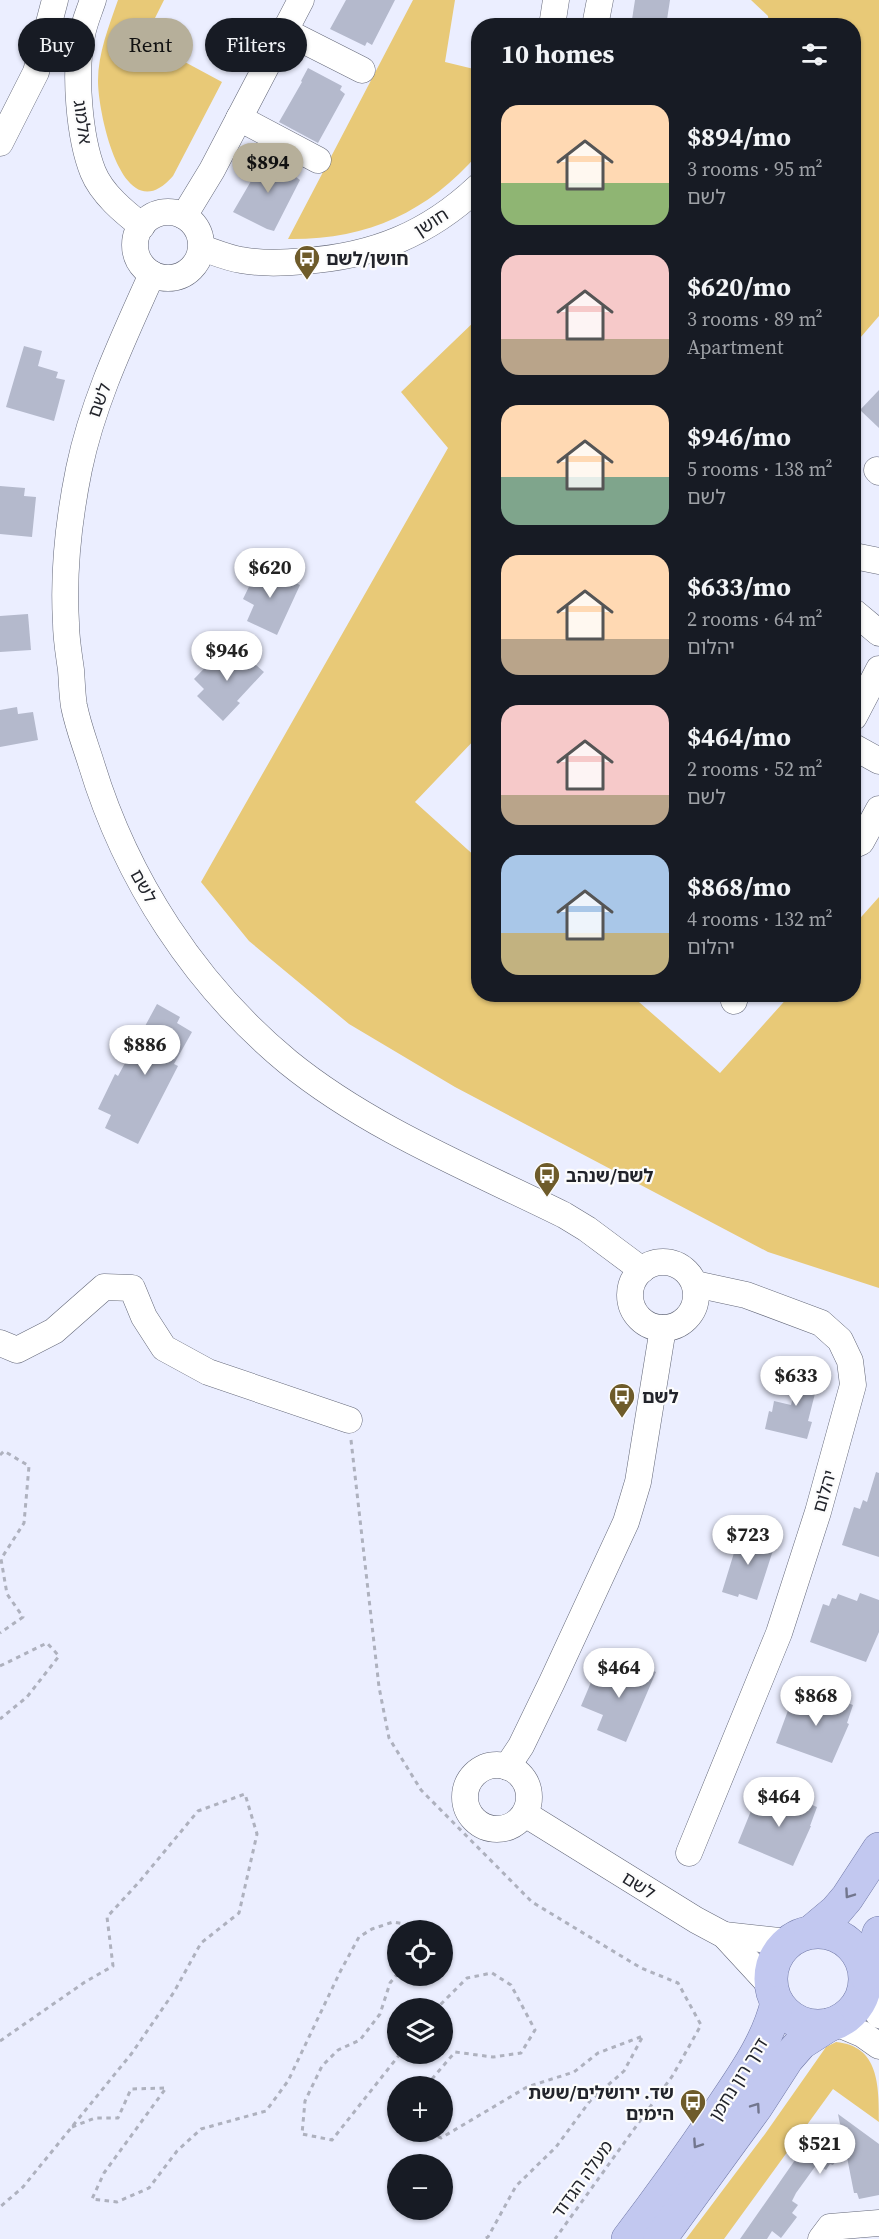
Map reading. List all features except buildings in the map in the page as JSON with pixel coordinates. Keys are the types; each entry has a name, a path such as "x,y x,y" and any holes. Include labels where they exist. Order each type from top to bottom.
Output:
{"main road":[{"path":"879,1849 836,1911 800,1937 773,1962 774,1995 788,2016 808,2026 832,2024 846,2018 870,1994 879,1933"},
{"path":"800,1937 826,1932 840,1936 854,1947 862,1960 870,1994"},
{"name":"דרך רון נחמן","path":"628,2239 685,2161 760,2048 772,2024 774,1995"},
{"name":"דרך רון נחמן","path":"660,2239 756,2107 787,2059 801,2043 832,2024"}],"street":[{"path":"0,143 36,72 54,0"},
{"name":"אלמוג","path":"93,0 82,35 78,68 87,153 93,174 108,195 122,211 142,226"},
{"path":"292,18 301,0"},
{"path":"553,18 556,0"},
{"path":"597,18 600,0"},
{"path":"307,42 362,70"},
{"path":"184,216 212,170 263,72"},
{"path":"239,118 318,160"},
{"name":"חושן","path":"202,248 240,260 279,263 356,255 411,235 440,218 471,193"},
{"path":"177,212 184,216 195,225 201,235 200,257 192,268 177,277 164,278 152,274 142,266 135,251 136,235 153,215 177,212"},
{"name":"לשם","path":"152,274 105,382 89,429 78,471 66,571 66,623 74,703 96,784 118,840 156,909 189,959 218,994 288,1062 371,1118 564,1215 617,1250 642,1270"},
{"path":"861,557 879,561"},
{"path":"861,618 879,633"},
{"path":"861,704 879,669"},
{"path":"861,751 879,761"},
{"path":"861,842 879,809"},
{"path":"668,1261 678,1264 689,1273 695,1284 697,1292 694,1309 684,1321 674,1327 653,1327 642,1320 632,1305 630,1290 636,1276 657,1262 668,1261"},
{"name":"יהלום","path":"689,1853 779,1633 818,1512 853,1385 850,1361 840,1340 821,1323 746,1295 695,1284"},
{"path":"0,1343 17,1350 54,1331 104,1287 132,1288 144,1317 164,1348 208,1372 349,1420"},
{"path":"507,1767 521,1746 626,1522 639,1482 663,1328"},
{"path":"492,1765 507,1767 518,1772 526,1783 529,1796 525,1814 511,1826 489,1828 477,1822 469,1813 465,1800 468,1783 483,1768 492,1765"},
{"name":"לשם","path":"525,1814 727,1936 774,1995"},
{"name":"לשם","path":"727,1936 800,1937"},
{"path":"832,2024 862,2034 879,2046"},
{"path":"827,2235 879,2223"}],"path":[{"name":"מעלה הגדוד","path":"349,1420 388,1738 421,1790 532,1902 641,1968 678,1983 701,2025 674,2075 555,2239"},
{"path":"0,1455 4,1451 29,1466 24,1523 1,1559 7,1594 23,1617 0,1633"},
{"path":"0,1666 47,1643 58,1656 27,1697 0,1719"},
{"path":"0,2041 85,1982 113,1966 107,1917 198,1811 245,1794 258,1834 239,1913 201,1943 174,1992 132,2053 22,2187 0,2207"},
{"path":"71,2127 95,2118 118,2118 131,2089 166,2088 104,2173 92,2199 117,2202 148,2188 177,2151 201,2129 266,2110 288,2081 359,1937 387,1924"},
{"path":"447,1998 467,1978 492,1973 511,1985 536,2030 521,2053 493,2057 455,2052 453,2054"},
{"path":"389,1986 380,2014 360,2040 338,2050 322,2066 304,2101 302,2134 332,2140 392,2064"},
{"path":"453,2131 527,2086 574,2072 598,2053 643,2036 624,2071 590,2102 556,2147 516,2186 488,2237 484,2239"},
{"path":"435,2076 445,2064"}],"shaded area":[{"path":"118,0 164,0 155,18 112,18"},
{"path":"413,0 455,0 445,62 471,68 471,161 438,192 393,219 343,234 288,239"},
{"path":"751,0 879,0 879,316 861,337 861,18 768,18"},
{"path":"107,34 107,72 193,72 193,66 222,82 173,176 155,190 140,190 127,180 109,140 99,97 98,81"},
{"path":"471,325 471,743 415,802 471,853 471,1002 639,1002 720,1073 784,1002 861,1002 861,917 879,897 879,1288 768,1252 455,1087 349,1024 249,941 201,882 448,448 401,392"},
{"path":"836,2042 850,2045 869,2059 877,2081 879,2122 833,2089 724,2239 686,2239 765,2134 826,2047"}],"place":[{"name":"חושן/לשם","path":"307,281"},
{"name":"לשם/שנהב","path":"547,1198"},
{"name":"לשם","path":"622,1419"},
{"name":"שד. ירושלים/ששת הימים","path":"693,2125"}]}
